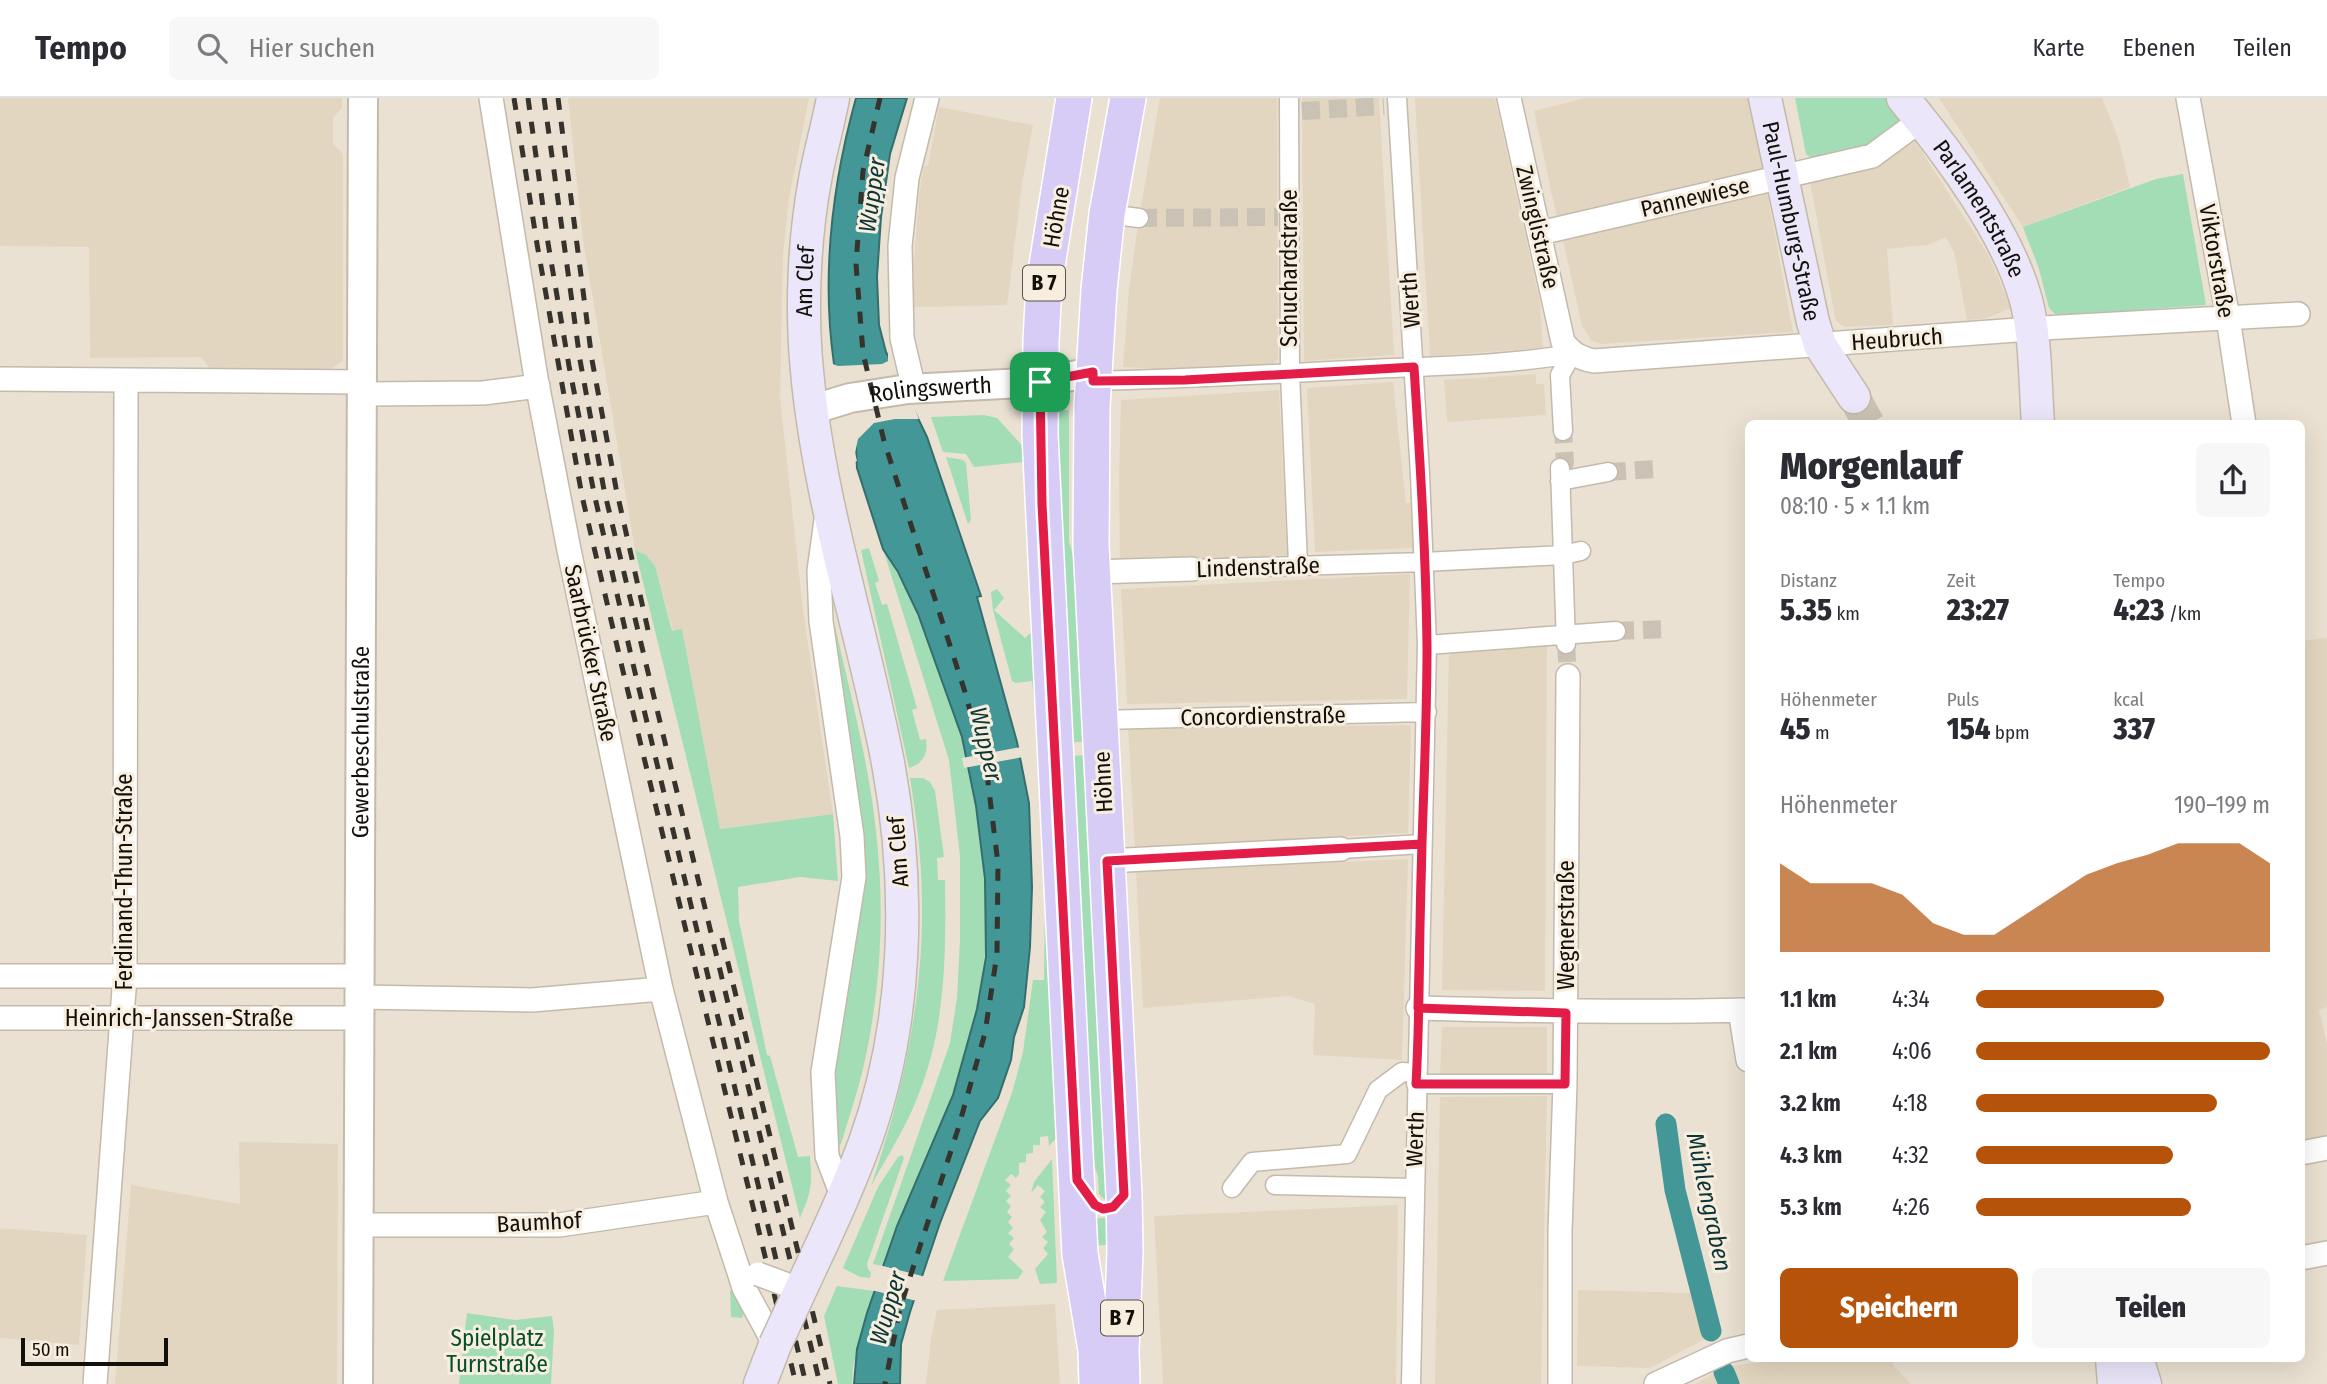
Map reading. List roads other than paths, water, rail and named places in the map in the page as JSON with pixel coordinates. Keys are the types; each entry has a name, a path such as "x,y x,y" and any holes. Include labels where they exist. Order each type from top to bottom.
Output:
{"main road":[{"name":"Am Clef","path":"760,1384 775,1345 843,1198 866,1139 892,1036 899,980 902,923 897,826 888,764 827,506 821,407 805,349 805,260 815,180 833,98"},
{"name":"Höhne","path":"1074,98 1044,285 1040,382 1042,504 1080,1254 1096,1350 1097,1384"},
{"name":"Höhne","path":"1122,1384 1124,1195 1091,545 1093,377 1123,216 1128,98"},
{"name":"Paul-Humburg-Straße","path":"1765,98 1813,322 1820,345 1853,397"},
{"name":"Parlamentstraße","path":"1912,109 1956,167 2006,250 2017,274 2026,301 2031,330 2038,420"},
{"path":"1077,1180 1095,1205 1103,1209 1113,1207 1124,1195"},
{"path":"2112,1362 2114,1384"},
{"path":"2138,1362 2145,1384"}],"street":[{"name":"Gewerbeschulstraße","path":"358,1384 363,98"},
{"name":"Saarbrücker Straße","path":"491,98 538,386 569,550 661,989 716,1202 744,1288 775,1345"},
{"path":"911,389 902,338 900,246 907,178 927,98"},
{"name":"Viktorstraße","path":"2188,98 2228,318 2243,420"},
{"name":"Zwinglistraße","path":"1515,99 1563,342 1572,354"},
{"name":"Werth","path":"1393,103 1414,367 1427,645 1413,1188 1411,1384"},
{"name":"Schuchardstraße","path":"1293,107 1283,217 1298,564"},
{"name":"Pannewiese","path":"1540,233 1872,156 1912,109"},
{"name":"Heubruch","path":"1414,367 1572,354 1594,361 2298,314"},
{"path":"1563,431 1560,375 1572,354"},
{"name":"Rolingswerth","path":"821,407 850,398 911,389 1093,377 1185,380 1414,367"},
{"path":"0,379 126,380 483,393 538,386"},
{"name":"Ferdinand-Thun-Straße","path":"95,1384 125,976 126,380"},
{"path":"1566,644 1560,475 1608,472"},
{"name":"Am Clef","path":"827,506 819,571 821,621 852,836 854,877 823,1072 827,1156 843,1198"},
{"name":"Lindenstraße","path":"1092,572 1424,562 1563,555 1581,551"},
{"path":"1427,645 1616,631"},
{"name":"Wegnerstraße","path":"1560,1384 1568,676"},
{"name":"Concordienstraße","path":"1100,720 1427,712"},
{"path":"1107,861 1422,844"},
{"name":"Heinrich-Janssen-Straße","path":"0,976 125,976 358,997 532,1000 661,989"},
{"name":"Heinrich-Janssen-Straße","path":"0,1018 123,1019 358,997"},
{"path":"1418,1008 1566,1013 1744,1010"},
{"path":"1232,1188 1252,1162 1347,1154 1378,1090 1402,1072 1417,1078 1565,1084"},
{"path":"2305,1152 2327,1148"},
{"path":"1275,1185 1413,1188"},
{"name":"Baumhof","path":"360,1225 559,1225 716,1202"},
{"path":"731,1247 744,1264 758,1274 807,1276"},
{"path":"2305,1257 2327,1253"},
{"path":"1656,1384 1727,1350 1745,1347"}],"water":[{"name":"Wupper","path":"856,98 907,98 890,154 881,217 877,277 879,325 886,352 927,437 981,596 977,597 1017,742 1029,803 1032,887 1024,1007 1014,1037 1011,1060 998,1098 980,1121 940,1223 901,1344 900,1384 854,1384 857,1349 897,1226 953,1095 977,1009 986,957 985,879 976,806 962,737 918,614 898,572 883,549 857,468 856,447 850,437 835,373 829,296 831,230 841,163"}],"waterway":[{"name":"Mühlengraben","path":"1666,1124 1675,1190 1711,1331"},
{"name":"Mühlengraben","path":"1724,1372 1729,1384"}],"tunnel":[{"path":"1302,111 1384,106"},
{"path":"1139,218 1278,217"},
{"path":"1854,397 1867,420"},
{"path":"1560,468 1565,463 1563,431"},
{"path":"1608,472 1656,469"},
{"path":"1616,631 1665,629"},
{"path":"1566,644 1568,676"}],"railway":[{"path":"514,98 582,496 796,1384"},
{"path":"528,98 548,243 594,493 806,1384"},
{"path":"544,98 580,360 604,490 820,1384"},
{"path":"558,98 592,360 616,488 650,639"},
{"path":"880,98 863,171 856,264 863,353 884,441 965,692 987,774 998,864 997,954 985,1033 958,1129 900,1308 885,1384"},
{"path":"722,938 830,1384"}],"park label":[{"name":"Spielplatz Turnstraße","path":"497,1351"}]}
